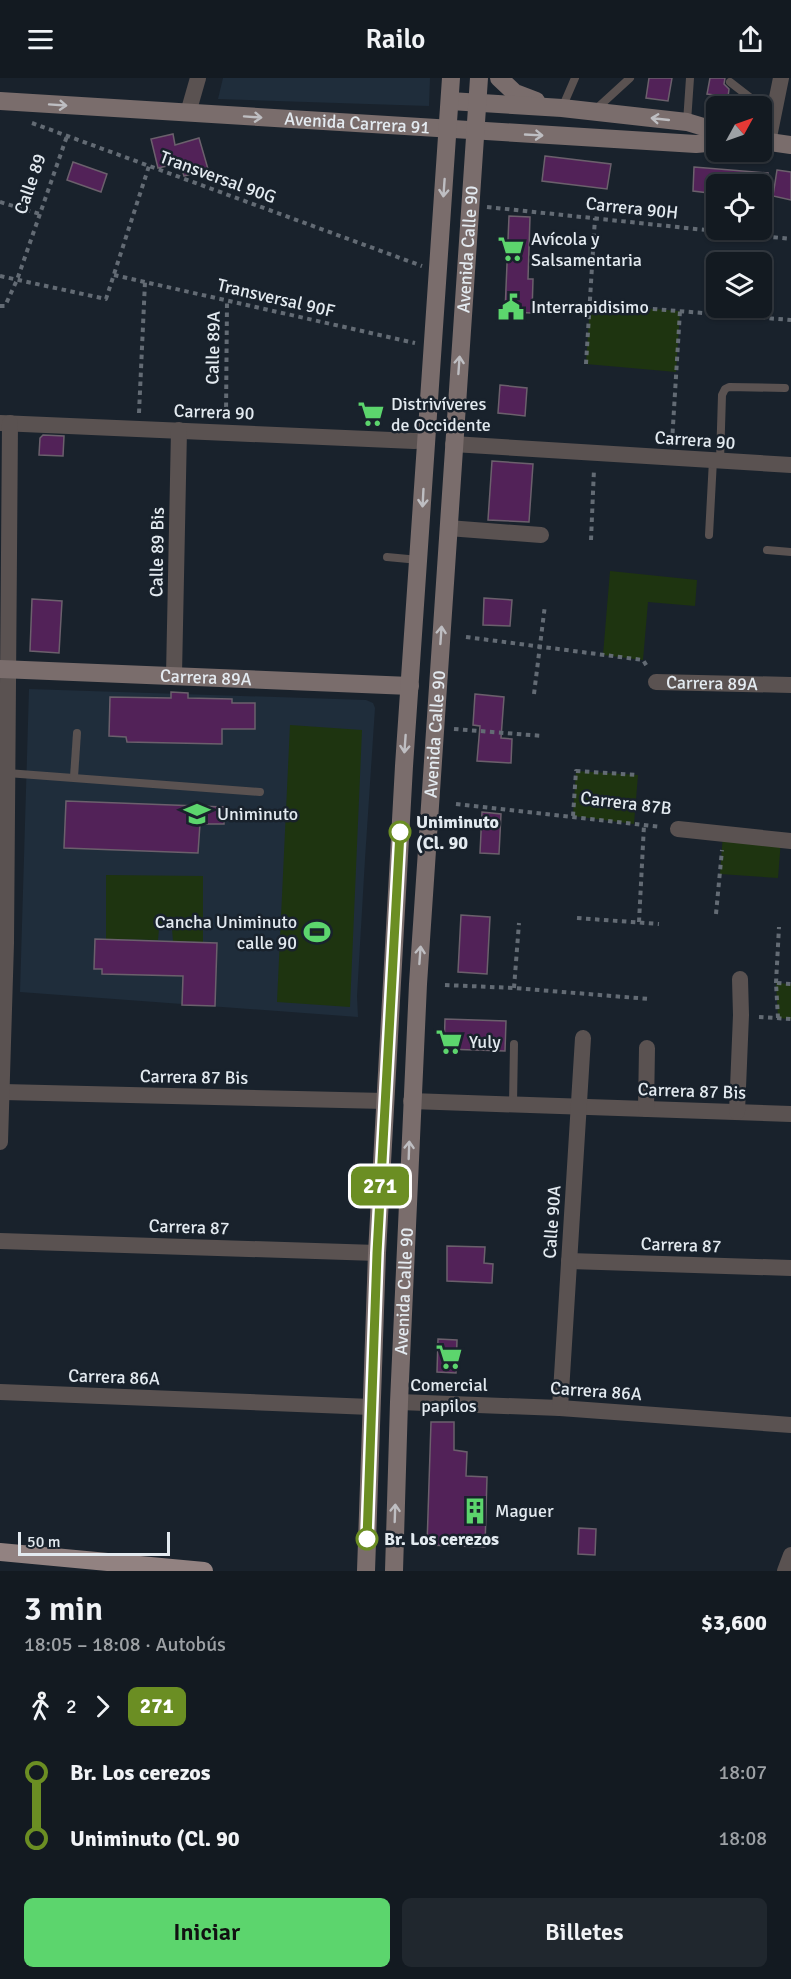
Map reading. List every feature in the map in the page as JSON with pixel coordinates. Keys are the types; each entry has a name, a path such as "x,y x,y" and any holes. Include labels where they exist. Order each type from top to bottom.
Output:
{"main road":[{"name":"Avenida Calle 90","path":"366,1571 377,1253 385,1101 451,78"},
{"name":"Avenida Calle 90","path":"394,1571 411,1101 479,78"},
{"path":"499,78 515,93 525,98 558,107"},
{"name":"Avenida Carrera 91","path":"0,101 448,130 706,143"},
{"name":"Avenida Carrera 91","path":"450,101 558,107 687,122 706,127"},
{"path":"772,142 791,144"},
{"name":"Carrera 89A","path":"4,669 410,686"},
{"path":"0,1552 204,1571"}],"street":[{"path":"188,113 198,78"},
{"path":"772,96 781,78"},
{"path":"0,1142 3,1092 4,808 8,773 4,669 5,423"},
{"name":"Carrera 90","path":"5,423 426,440"},
{"name":"Calle 89 Bis","path":"174,675 179,430"},
{"name":"Carrera 90","path":"453,444 791,465"},
{"path":"448,528 541,535"},
{"name":"Carrera 89A","path":"656,682 791,685"},
{"name":"Carrera 87B","path":"678,829 791,841"},
{"path":"737,1112 741,1015 740,979"},
{"name":"Calle 90A","path":"560,1408 583,1038"},
{"path":"646,1109 647,1048"},
{"name":"Carrera 87 Bis","path":"3,1092 385,1101"},
{"name":"Carrera 87 Bis","path":"411,1101 791,1114"},
{"name":"Carrera 87","path":"0,1241 377,1253"},
{"name":"Carrera 87","path":"569,1261 791,1268"},
{"name":"Carrera 86A","path":"0,1392 371,1407"},
{"name":"Carrera 86A","path":"399,1402 560,1408 791,1425"},
{"path":"785,1571 791,1555"}],"lane":[{"path":"558,107 575,78"},
{"path":"594,111 630,78"},
{"path":"687,122 690,78"},
{"path":"730,82 748,96"},
{"path":"709,535 722,395 725,389 729,387 785,388"},
{"path":"766,550 791,552"},
{"path":"387,557 419,560"},
{"path":"74,777 77,733"},
{"path":"8,773 260,792"},
{"path":"513,1104 514,1044"}],"path":[{"name":"Transversal 90G","path":"22,120 426,268"},
{"name":"Calle 89","path":"0,306 4,306 17,280 67,136"},
{"path":"0,276 106,299 149,166"},
{"path":"0,202 40,214"},
{"name":"Carrera 90H","path":"471,205 791,238"},
{"path":"586,364 595,218"},
{"name":"Transversal 90F","path":"114,275 433,348"},
{"path":"139,429 145,282"},
{"name":"Calle 89A","path":"226,432 227,301"},
{"path":"590,304 791,320"},
{"path":"672,458 680,311"},
{"path":"591,540 595,453"},
{"path":"534,694 545,605"},
{"name":"Carrera 89A","path":"466,636 643,660 656,682"},
{"path":"435,728 543,736"},
{"path":"573,816 576,771 638,775"},
{"name":"Carrera 87B","path":"456,804 678,829"},
{"path":"639,922 645,825"},
{"path":"716,914 723,834"},
{"path":"577,918 658,924"},
{"path":"514,988 519,923"},
{"path":"778,1018 776,983 779,927"},
{"path":"776,983 791,984"},
{"path":"445,986 514,988 648,999"},
{"path":"741,1015 791,1019"}],"shaded area":[{"path":"223,78 430,78 429,106 218,99"},
{"name":"Uniminuto","path":"29,689 366,700 373,703 375,708 357,996 358,1017 20,992"}],"green space":[{"path":"590,304 680,311 676,372 586,364"},
{"path":"610,571 697,580 695,606 648,602 643,660 603,655"},
{"name":"Cancha Uniminuto calle 90","path":"290,725 362,730 350,1007 277,1002"},
{"path":"576,771 638,775 634,824 573,816"},
{"path":"723,834 781,840 778,878 720,874"},
{"path":"106,875 203,876 203,942 173,941 172,929 159,929 158,940 106,939"},
{"path":"776,983 791,984 791,1019 778,1018"}],"building":[{"path":"649,78 672,78 668,101 646,98"},
{"path":"710,78 725,78 724,84 729,89 728,96 707,94"},
{"path":"173,134 175,145 199,138 208,169 184,176 180,163 158,168 151,139"},
{"path":"545,156 611,164 607,189 542,181"},
{"path":"73,162 107,174 101,192 67,180"},
{"path":"694,167 768,173 706,174 706,193 693,191"},
{"path":"777,170 791,172 791,200 773,196"},
{"path":"509,216 530,217 528,279 533,279 532,313 505,312"},
{"path":"500,385 527,388 525,416 498,413"},
{"path":"43,435 64,436 63,456 39,455 40,438"},
{"path":"492,461 533,464 529,522 488,520"},
{"path":"484,598 512,600 510,626 483,625"},
{"path":"32,599 62,601 59,653 30,651"},
{"path":"171,692 188,693 188,698 232,699 232,703 255,703 255,729 222,729 222,744 127,742 126,737 109,736 110,697 171,698"},
{"path":"475,694 504,697 501,738 512,739 511,763 477,761 480,726 473,725"},
{"path":"66,801 224,807 224,824 200,824 198,853 64,848"},
{"path":"482,812 501,814 499,854 480,853"},
{"path":"461,915 490,917 487,974 458,972"},
{"path":"95,939 217,943 215,1006 182,1005 183,976 102,974 102,969 94,969"},
{"path":"445,1019 506,1021 505,1051 444,1049"},
{"path":"447,1246 485,1247 484,1263 493,1264 492,1283 447,1281"},
{"path":"438,1339 457,1340 456,1373 437,1372"},
{"path":"431,1422 454,1422 454,1450 467,1452 466,1476 487,1477 485,1547 427,1545"},
{"path":"579,1528 596,1529 595,1555 578,1554"}],"bus line":[{"name":"271","path":"367,1539 377,1253 400,832"}],"place":[{"name":"Avícola y Salsamentaria","path":"511,249"},
{"name":"Interrapidisimo","path":"511,307"},
{"name":"Distrivíveres de Occidente","path":"371,414"},
{"name":"Uniminuto","path":"197,814"},
{"name":"Uniminuto (Cl. 90","path":"400,832"},
{"name":"Cancha Uniminuto calle 90","path":"317,932"},
{"name":"Yuly","path":"449,1042"},
{"name":"Comercial papilos","path":"449,1357"},
{"name":"Maguer","path":"475,1511"},
{"name":"Br. Los cerezos","path":"367,1539"}]}
